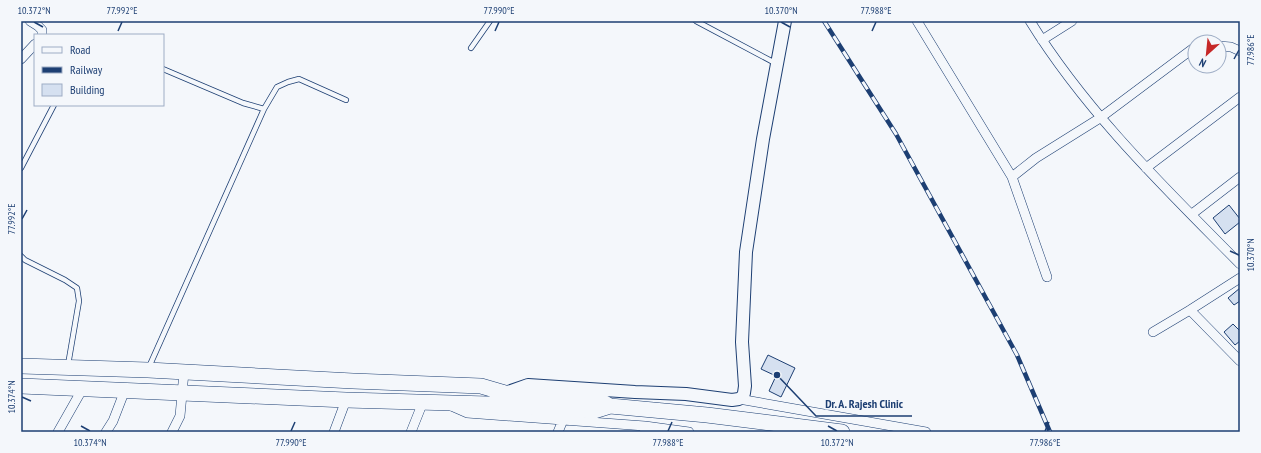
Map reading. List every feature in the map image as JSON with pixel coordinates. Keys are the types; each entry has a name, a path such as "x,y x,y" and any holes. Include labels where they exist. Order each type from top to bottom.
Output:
{"main road":[{"path":"21,366 148,370 481,386 505,392 594,397 610,406"},
{"path":"21,386 346,400 445,402 594,411 610,406 845,425"}],"street":[{"path":"30,21 42,30 42,34"},
{"path":"739,399 743,396 745,386 742,342 746,252 760,154 785,21"},
{"path":"916,21 1012,177 1047,277"},
{"path":"1030,21 1042,40 1100,118 1146,168 1240,264"},
{"path":"1042,40 1072,21"},
{"path":"21,59 34,45"},
{"path":"1227,47 1240,51"},
{"path":"1012,177 1036,158 1100,118 1187,53"},
{"path":"1146,168 1240,97"},
{"path":"1192,214 1240,178"},
{"path":"1153,332 1240,278"},
{"path":"1190,310 1240,361"},
{"path":"172,432 180,416 184,372"},
{"path":"505,392 528,385 686,394 732,400 739,399 845,425 926,432"},
{"path":"58,432 83,388"},
{"path":"106,432 113,421 125,390"},
{"path":"334,432 346,400"},
{"path":"412,432 423,402"},
{"path":"445,402 466,413 563,420 644,429 689,432"},
{"path":"558,432 563,420"},
{"path":"845,425 846,432"}],"lane":[{"path":"471,48 490,21"},
{"path":"696,21 776,64"},
{"path":"164,69 243,103 264,109"},
{"path":"148,370 264,109 277,87 299,79 346,100"},
{"path":"21,168 53,106"},
{"path":"21,256 25,260 65,280 77,288 79,301 68,368"}],"building":[{"path":"1229,205 1240,219 1240,222 1225,234 1213,218"},
{"path":"1240,288 1240,301 1234,305 1228,298"},
{"path":"1233,324 1240,331 1240,341 1235,345 1224,332"},
{"path":"768,355 795,368 781,397 769,391 776,376 761,369"}],"railway":[{"path":"824,21 896,134 1017,355 1050,432"}],"place":[{"name":"Dr. A. Rajesh Clinic","path":"777,375"}]}
